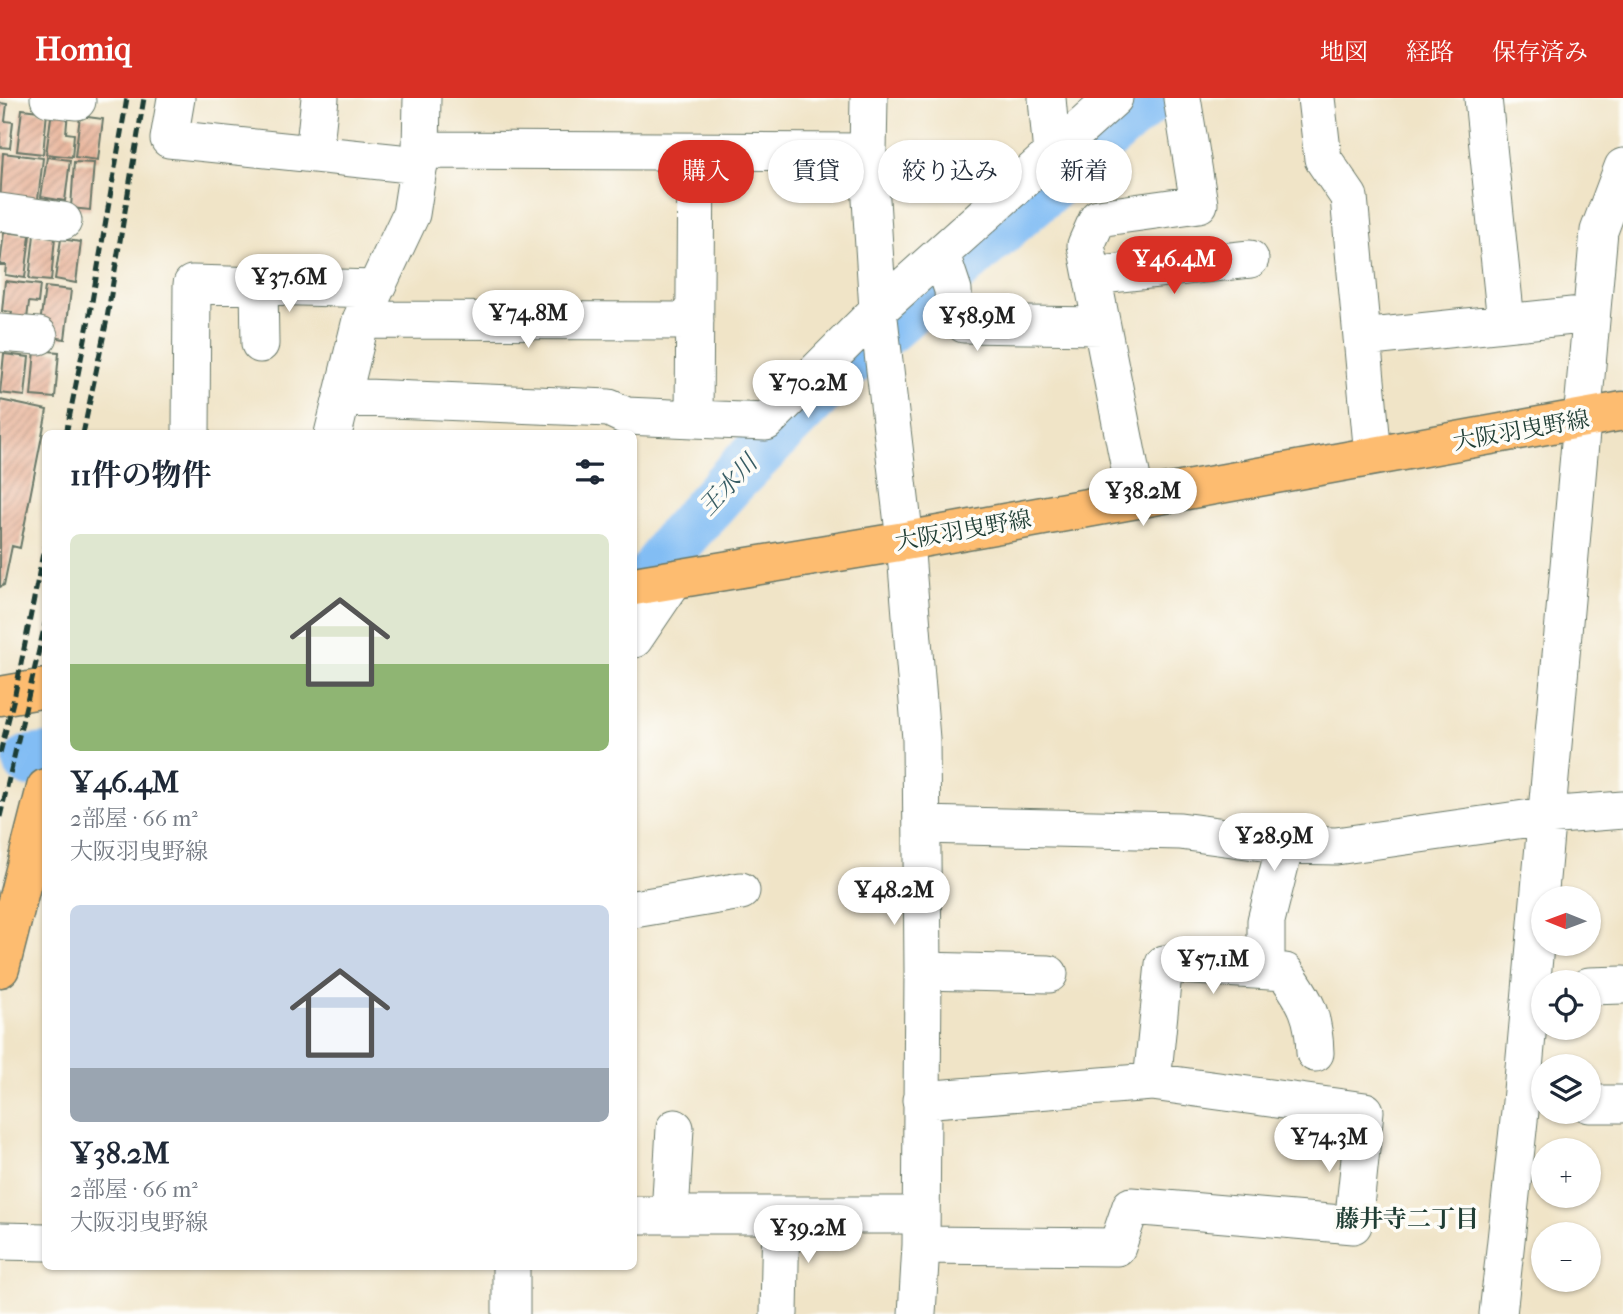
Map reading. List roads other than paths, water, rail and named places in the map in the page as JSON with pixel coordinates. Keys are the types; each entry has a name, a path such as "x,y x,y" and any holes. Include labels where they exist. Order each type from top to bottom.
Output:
{"main road":[{"name":"大阪羽曳野線","path":"654,583 905,541 1623,411"},
{"path":"0,696 42,689"},
{"path":"0,968 42,804"}],"street":[{"path":"176,98 169,139 314,154 420,158 658,153"},
{"path":"314,154 320,98"},
{"path":"334,430 368,304 411,214 420,158 422,98"},
{"path":"869,98 868,152 880,329 905,541 921,739 923,971 921,1230 917,1314"},
{"path":"1046,98 1050,140"},
{"path":"1068,140 1114,98"},
{"path":"1136,499 1086,244 1098,218 1199,204 1182,98"},
{"path":"1316,98 1323,159 1349,197 1373,456"},
{"path":"1483,98 1506,322"},
{"path":"754,152 868,152"},
{"path":"1538,970 1545,816 1599,231 1623,167"},
{"path":"342,397 609,408 626,416 766,422 880,329 941,254 1036,169"},
{"path":"694,419 696,203"},
{"path":"0,212 63,221"},
{"path":"941,254 953,290 954,313 964,324 1102,326"},
{"path":"1092,276 1250,259"},
{"path":"191,430 192,284 260,285 368,304 695,321"},
{"path":"260,285 260,344"},
{"path":"1362,338 1591,314"},
{"path":"0,333 39,336"},
{"path":"637,631 654,583"},
{"path":"922,825 1180,831 1285,845 1336,846 1545,816 1623,810"},
{"path":"1266,971 1266,921 1285,845"},
{"path":"637,908 741,891"},
{"path":"1152,1082 1164,964 1285,972 1306,1001 1315,1032 1315,1053"},
{"path":"923,971 1049,974"},
{"path":"1601,986 1623,985"},
{"path":"637,1215 781,1215 1117,1247 1131,1206 1353,1226 1365,1111 1152,1082 921,1100"},
{"path":"1601,1104 1623,1104"},
{"path":"1498,1314 1531,1108"},
{"path":"670,1215 675,1128"},
{"path":"779,1314 781,1215"},
{"path":"0,1241 42,1242"},
{"path":"511,1314 512,1270"}],"waterway":[{"name":"王水川","path":"637,600 672,547 731,481 841,369 1150,98"},
{"name":"王水川","path":"29,761 42,759"}],"railway":[{"path":"67,430 127,98"},
{"path":"84,430 106,324 144,98"},
{"path":"0,753 15,694 42,558"},
{"path":"0,817 42,637"}],"district":[{"name":"藤井寺二丁目","path":"1407,1219"}]}
